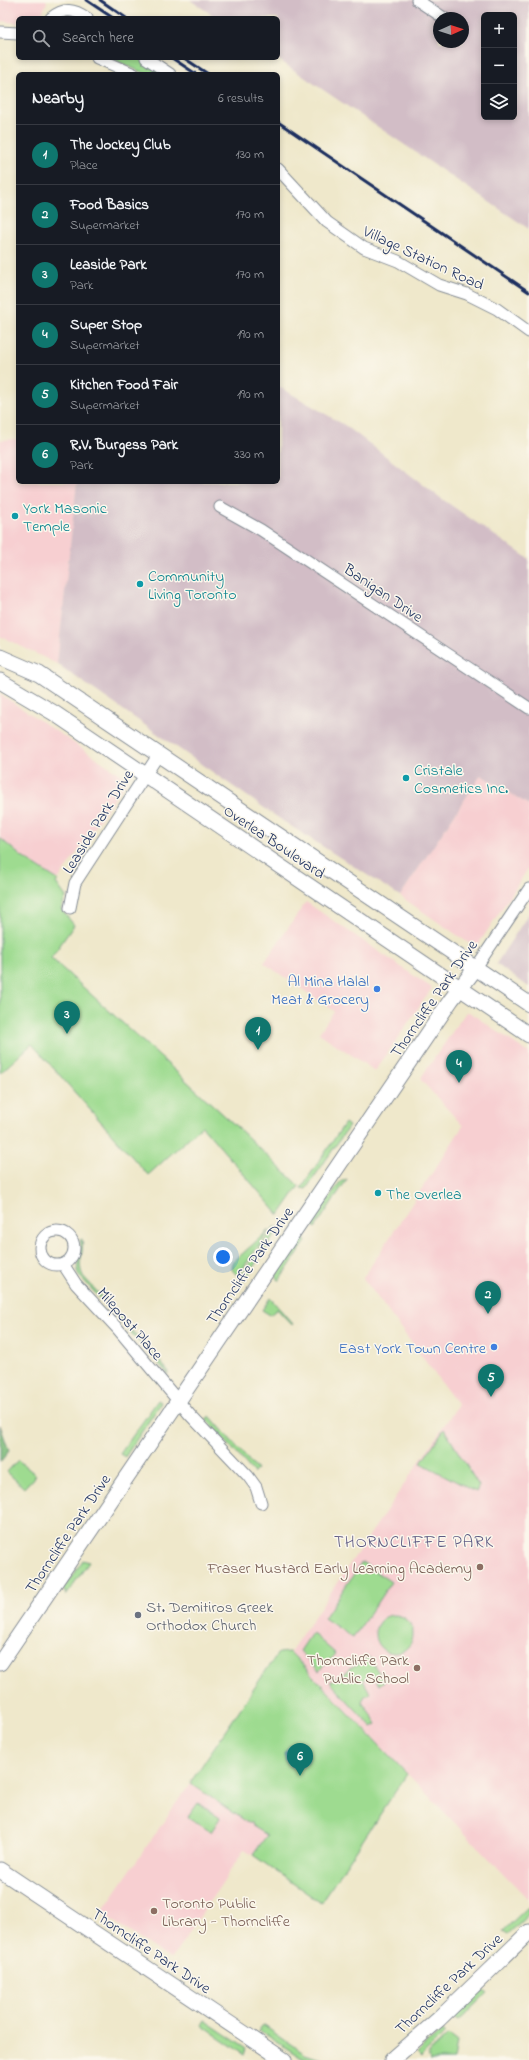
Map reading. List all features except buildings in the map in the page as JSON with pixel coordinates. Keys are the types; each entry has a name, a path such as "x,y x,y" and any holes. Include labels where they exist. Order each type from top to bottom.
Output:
{"street":[{"path":"417,0 435,12"},
{"path":"53,16 58,12 67,9 77,11 84,16"},
{"path":"0,32 16,33"},
{"path":"102,60 129,72"},
{"path":"149,60 167,72"},
{"name":"Village Station Road","path":"280,171 327,222 364,248 398,261 439,285 468,294 497,309 529,332"},
{"name":"Banigan Drive","path":"220,507 261,530 529,708"},
{"name":"Overlea Boulevard","path":"0,657 39,674 529,1004"},
{"name":"Overlea Boulevard","path":"0,681 54,713 529,1035"},
{"name":"Leaside Park Drive","path":"70,908 75,883 159,754"},
{"name":"Thorncliffe Park Drive","path":"0,1663 529,889"},
{"name":"Milepost Place","path":"63,1264 76,1284 117,1328 198,1425 248,1476 256,1486 261,1503"},
{"name":"Thorncliffe Park Drive","path":"0,1870 284,2060"},
{"name":"Thorncliffe Park Drive","path":"392,2060 439,2019 529,1932"}],"shaded area":[{"path":"0,0 46,0 47,2 42,14 39,16 16,16 16,23 0,21"},
{"path":"190,0 529,0 529,229 279,60 280,16 214,16"},
{"path":"280,387 346,426 442,499 529,559 529,805 481,775 400,896 283,821 57,664 77,484 280,484"},
{"path":"16,439 16,484 77,484 57,664 0,636 0,440"},
{"path":"0,694 128,779 58,880 22,857 0,838"},
{"path":"481,775 529,805 529,867 476,948 400,896"},
{"path":"306,902 432,988 375,1071 319,1033 334,1011 264,963"},
{"path":"529,913 529,987 496,964"},
{"path":"466,1012 469,1012 529,1053 529,1900 290,1652 458,1405 363,1278 463,1126 420,1079"},
{"path":"190,1783 268,1833 253,1855 244,1850 171,1960 101,1913"}],"green space":[{"path":"114,60 142,60 160,72 142,72"},
{"path":"0,838 22,857 58,880 56,883 66,897 61,909 74,925 51,958 236,1126 299,1186 279,1215 202,1126 148,1175 32,1044 0,1073"},
{"path":"345,1123 349,1126 306,1189 301,1188"},
{"path":"347,1179 315,1228 311,1224 340,1182"},
{"path":"274,1227 279,1228 244,1281 240,1278"},
{"path":"269,1230 238,1276 232,1270 233,1262"},
{"path":"301,1238 306,1241 279,1281 276,1275"},
{"path":"82,1239 83,1244 80,1267 83,1276 169,1372 168,1374 78,1274 77,1265 81,1249 80,1240"},
{"path":"270,1298 293,1324 292,1325 277,1309 270,1315 262,1310"},
{"path":"158,1400 161,1402 159,1406 125,1457 120,1454"},
{"path":"210,1416 257,1470 254,1473 206,1419"},
{"path":"0,1425 9,1451 0,1462"},
{"path":"444,1429 479,1486 476,1492 421,1463"},
{"path":"18,1460 36,1475 24,1488 7,1472"},
{"path":"83,1560 89,1562 66,1595 63,1589"},
{"path":"362,1562 391,1582 353,1638 324,1618"},
{"path":"390,1615 398,1615 408,1620 412,1627 412,1641 408,1648 398,1653 390,1653 380,1648 378,1645 375,1638 375,1630 380,1620 383,1618"},
{"path":"312,1633 336,1654 319,1671 300,1651"},
{"path":"290,1652 407,1774 321,1903 253,1855 267,1835 251,1825 252,1822 247,1822 190,1783 278,1653"},
{"path":"369,1657 384,1681 379,1685 373,1675 363,1680 370,1693 365,1696 362,1701 377,1724 372,1727 330,1682"},
{"path":"198,1803 220,1818 211,1832 188,1817"},
{"path":"528,1907 529,1914 508,1934 503,1931"},
{"path":"483,1990 487,1993 458,2021 454,2017"},
{"path":"204,2020 247,2049 245,2055 201,2025"},
{"path":"263,2025 305,2054 324,2060 307,2060 300,2057 259,2030"},
{"path":"442,2030 445,2033 421,2057 417,2053"},
{"path":"448,2035 457,2042 454,2060 430,2060 428,2054"}],"water":[{"path":"297,1744 305,1748 309,1756 305,1764 297,1768 289,1764 285,1756 289,1748"}],"railway":[{"path":"86,0 110,16"},
{"path":"100,0 123,16"},
{"path":"175,60 193,72"},
{"path":"187,60 205,72"},
{"path":"280,123 529,292"}],"place":[{"name":"York Masonic Temple","path":"15,516"},
{"name":"Community Living Toronto","path":"140,584"},
{"name":"Cristale Cosmetics Inc.","path":"406,778"},
{"name":"Al Mina Halal Meat & Grocery","path":"377,989"},
{"name":"Leaside Park","path":"67,1034"},
{"name":"The Jockey Club","path":"258,1050"},
{"name":"Super Stop","path":"459,1083"},
{"name":"The Overlea","path":"378,1193"},
{"name":"Food Basics","path":"488,1314"},
{"name":"East York Town Centre","path":"494,1347"},
{"name":"Kitchen Food Fair","path":"491,1397"},
{"name":"Fraser Mustard Early Learning Academy","path":"480,1567"},
{"name":"St. Demitiros Greek Orthodox Church","path":"138,1615"},
{"name":"Thorncliffe Park Public School","path":"417,1668"},
{"name":"R.V. Burgess Park","path":"300,1776"},
{"name":"Toronto Public Library - Thorncliffe","path":"154,1911"}],"district":[{"name":"THORNCLIFFE PARK","path":"414,1541"}]}
